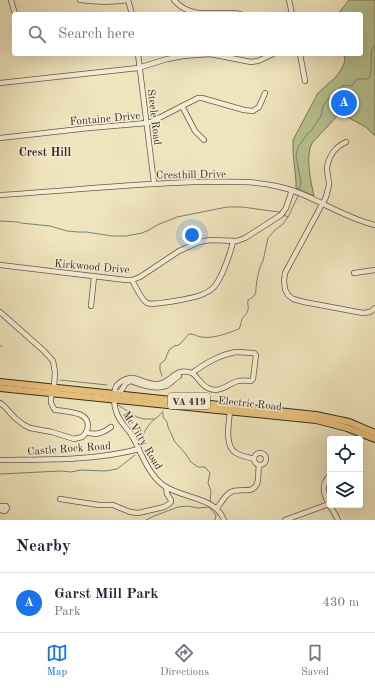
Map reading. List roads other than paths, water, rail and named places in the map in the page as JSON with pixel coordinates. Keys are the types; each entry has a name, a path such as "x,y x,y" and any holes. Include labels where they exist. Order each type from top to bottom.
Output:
{"main road":[{"name":"Electric Road","path":"0,382 53,390"},
{"name":"Electric Road","path":"0,388 116,395 316,415 349,422 375,433"},
{"name":"Electric Road","path":"116,395 329,423 360,432 375,439"}],"street":[{"path":"11,0 14,12"},
{"path":"80,0 96,2 127,0 131,12"},
{"path":"174,0 183,8 191,12"},
{"path":"289,0 292,12"},
{"name":"Steele Road","path":"138,56 154,183"},
{"path":"0,83 140,68 166,59 188,56"},
{"path":"220,56 251,62 258,61 269,56"},
{"path":"300,56 305,81"},
{"name":"Fontaine Drive","path":"0,138 147,123 195,99 202,98 244,110 253,111 259,107 265,93"},
{"path":"182,106 192,127 204,140"},
{"path":"346,142 334,150 330,158 327,168 329,186 326,197 286,273 284,285 286,292 291,298 298,301 363,313 370,312 375,308"},
{"name":"Cresthill Drive","path":"0,195 154,183 239,182 275,185 299,192 359,220 375,225"},
{"name":"Kirkwood Drive","path":"0,265 94,277 126,280 136,279 179,251 199,242 210,240 233,242 245,238 282,215 292,190"},
{"path":"132,280 144,300 150,304 203,295 211,290 217,283 233,242"},
{"path":"354,273 375,270"},
{"path":"92,306 94,277"},
{"path":"0,312 51,357 55,368 51,403 55,410 83,416 88,424 86,432 82,437 74,439 52,432 30,428 15,418 0,402"},
{"path":"116,395 116,385 131,377 158,384 164,383 181,371 185,370 192,373 194,374 206,388 214,390 221,389 238,381 250,381 253,380 256,356 250,352 236,352 228,354 211,361 192,373 189,372 180,375 167,385 160,387 141,385 131,381 126,383 121,391 116,395"},
{"name":"McVitty Road","path":"116,395 116,413 130,433 152,474 166,487 217,508 222,514 224,520"},
{"path":"230,411 228,438 230,446 233,451 254,459 259,465"},
{"path":"86,432 94,435 104,432 111,426"},
{"name":"Castle Rock Road","path":"0,460 83,458 139,449"},
{"path":"254,459 258,454 262,453 265,455 267,459 265,463 263,465 259,465"},
{"path":"217,508 233,491 248,490 254,487 257,482 259,465"},
{"path":"327,479 323,488 327,500"},
{"path":"60,499 99,505 113,505 130,512 138,513 164,507 169,504 171,500 167,494 166,487"},
{"path":"285,520 327,505"},
{"path":"0,506 6,506 7,508 5,511 0,509"},
{"path":"331,508 338,520"}],"waterway":[{"path":"299,191 301,183 296,156 298,147 321,116 323,106 327,100 342,86 352,86 357,79 369,78 372,51 373,47 375,46"},
{"path":"162,376 160,364 165,360 169,350 174,346 179,345 189,334 201,337 211,337 239,329 242,319 248,310 248,300 255,295 258,273 263,261 268,238 283,224 288,217 299,194"},
{"path":"0,221 50,226 67,231 126,236 142,233 177,217 227,207 242,207 280,212"},
{"path":"284,215 288,217"},
{"path":"60,380 107,385"},
{"path":"118,405 137,417 154,419"},
{"path":"140,444 148,426 163,411"},
{"path":"163,413 163,417 167,422 175,442 191,462 198,467 205,467 210,473 208,483 211,491 210,502"},
{"path":"0,474 61,471 71,472 81,470 105,471 117,469 135,455"},
{"path":"146,520 178,507 209,507"},
{"path":"209,507 216,515 215,520"}],"place":[{"name":"Garst Mill Park","path":"344,103"}],"district":[{"name":"Crest Hill","path":"45,152"}]}
